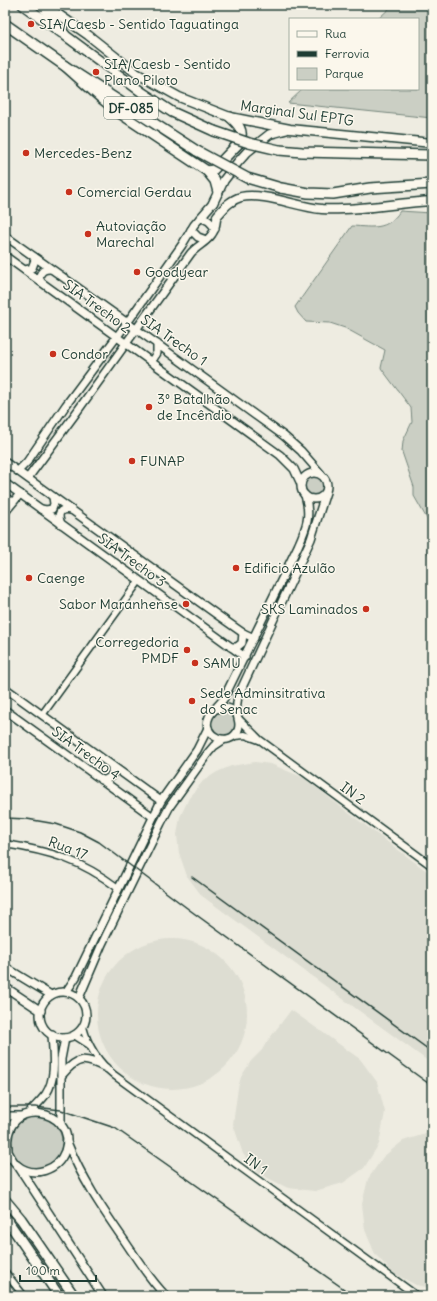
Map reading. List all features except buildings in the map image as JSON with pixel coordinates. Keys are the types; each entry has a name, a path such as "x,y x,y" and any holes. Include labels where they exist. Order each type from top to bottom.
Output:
{"highway":[{"name":"DF-085","path":"23,5 157,103 214,132 279,150 302,152 432,155"},
{"path":"41,5 66,36"},
{"name":"DF-085","path":"5,24 65,66 197,151 247,178 281,188 308,193 333,194 370,188 432,184"},
{"path":"65,66 121,114 207,171 215,181 218,192"},
{"path":"207,171 213,170 218,166 240,142 241,129 230,116"},
{"path":"5,1200 21,1219 74,1296"},
{"path":"5,1217 60,1296"}],"main road":[{"name":"Marginal Sul EPTG","path":"45,5 136,72 179,97 230,116 290,128 432,143"},
{"path":"18,471 27,462 66,405 127,323 191,230 213,203 230,171 247,152 270,134 290,128"},
{"path":"28,478 191,253 211,236 215,229 217,216 230,202 246,197 263,197 322,209 348,210 408,202 432,201"},
{"path":"200,218 210,221 215,229"},
{"path":"191,230 198,237 206,240"},
{"name":"SIA Trecho 1","path":"5,236 136,330 158,344 284,436 302,451 320,474"},
{"name":"SIA Trecho 2","path":"5,256 280,455 294,469 301,484"},
{"path":"25,270 32,268 35,260 34,257"},
{"path":"41,282 39,277 42,272 50,269"},
{"path":"151,362 157,353 158,344"},
{"path":"5,462 243,633 254,638"},
{"path":"66,992 76,977 161,801 197,750 208,728 209,717 224,698 245,657 307,524 308,506 301,488 301,484 305,476 308,474 312,472 320,474 326,480 326,492 311,539 238,696 239,728 234,736 223,740 214,746 208,753 166,814 102,944 79,998"},
{"name":"SIA Trecho 3","path":"6,486 20,494 245,657"},
{"path":"304,495 308,498 316,499 326,492"},
{"path":"5,512 20,494"},
{"path":"5,497 12,502"},
{"path":"40,509 46,510 52,508 54,504 53,497"},
{"path":"61,524 58,518 60,512 63,509 71,510"},
{"path":"231,647 237,647 242,643 243,633"},
{"path":"5,688 161,801"},
{"path":"216,709 225,707 234,711 238,717"},
{"name":"SIA Trecho 4","path":"5,710 153,817"},
{"path":"208,728 213,736 223,740"},
{"path":"101,780 106,780 112,776 112,766"},
{"path":"5,967 51,995"},
{"path":"5,987 41,1011"},
{"path":"58,992 66,992 79,998 84,1004 86,1019 83,1026 74,1035 65,1038 52,1034 46,1030 42,1024 41,1011 43,1003 51,995 58,992"},
{"path":"29,1113 45,1096 50,1084 53,1073 52,1034"},
{"path":"61,1126 61,1059 65,1038"},
{"path":"62,1075 76,1061 92,1061 106,1068"},
{"path":"103,1296 6,1149 6,1140 14,1122 29,1113 38,1112 47,1114 55,1119 61,1126 79,1169 98,1202 150,1278 166,1296"},
{"path":"5,1116 22,1116"},
{"path":"18,1166 37,1172 51,1168 62,1158 66,1139"}],"street":[{"path":"42,715 139,581"},
{"name":"IN 2","path":"238,717 260,740 432,866"},
{"name":"IN 2","path":"234,736 245,735 260,740"},
{"name":"Rua 17","path":"5,844 49,852 70,859 85,866 118,888"},
{"name":"IN 1","path":"83,1026 88,1044"},
{"name":"IN 1","path":"74,1035 88,1044 106,1068 417,1296"},
{"path":"5,1272 24,1296"}],"shaded area":[{"path":"255,762 271,764 304,778 432,875 432,1064 202,896 187,876 179,853 177,835 180,817 189,798 203,781 217,772 231,766"},
{"path":"179,939 194,942 214,951 230,966 235,972 244,992 247,1014 244,1036 235,1056 220,1072 214,1077 194,1086 179,1089 165,1089 150,1086 130,1077 109,1056 98,1029 97,1007 100,992 109,972 130,951 157,940"},
{"path":"291,1010 360,1059 377,1082 385,1112 379,1144 364,1168 343,1183 315,1191 288,1188 260,1174 243,1154 233,1124 241,1077 251,1061 262,1050"},
{"path":"432,1133 432,1288 416,1285 393,1273 375,1254 365,1230 362,1204 368,1179 383,1157 403,1141"}],"green space":[{"path":"393,5 432,5 432,118 288,103 302,90 419,90 419,18 379,18"},
{"path":"400,211 432,213 432,559 427,552 430,524 414,496 414,487 402,452 403,441 412,422 411,408 381,368 385,350 345,328 330,323 306,322 295,307 352,226 373,227 385,225 390,222"},
{"path":"314,476 321,479 324,486 321,493 314,496 307,493 304,486 307,479"},
{"path":"223,712 232,715 235,724 232,733 223,736 214,733 211,724 214,715"},
{"path":"36,1116 46,1118 54,1124 60,1132 62,1142 60,1152 54,1160 46,1166 36,1168 26,1166 18,1160 12,1152 10,1142 12,1132 18,1124 26,1118"}],"railway":[{"path":"5,818 27,819 56,824 80,832 99,842 191,911 432,1086"},
{"path":"192,877 432,1052"},
{"path":"5,1107 35,1107 61,1110 115,1128 354,1296"}],"place":[{"name":"SIA/Caesb - Sentido Taguatinga","path":"31,24"},
{"name":"SIA/Caesb - Sentido Plano Piloto","path":"96,72"},
{"name":"Mercedes-Benz","path":"26,153"},
{"name":"Comercial Gerdau","path":"69,192"},
{"name":"Autoviação Marechal","path":"88,234"},
{"name":"Goodyear","path":"137,272"},
{"name":"Condor","path":"53,354"},
{"name":"3º Batalhão de Incêndio","path":"149,407"},
{"name":"FUNAP","path":"132,461"},
{"name":"Edificio Azulão","path":"236,568"},
{"name":"Caenge","path":"29,578"},
{"name":"Sabor Maranhense","path":"186,604"},
{"name":"SKS Laminados","path":"366,609"},
{"name":"Corregedoria PMDF","path":"187,650"},
{"name":"SAMU","path":"195,663"},
{"name":"Sede Adminsitrativa do Senac","path":"192,701"}]}
